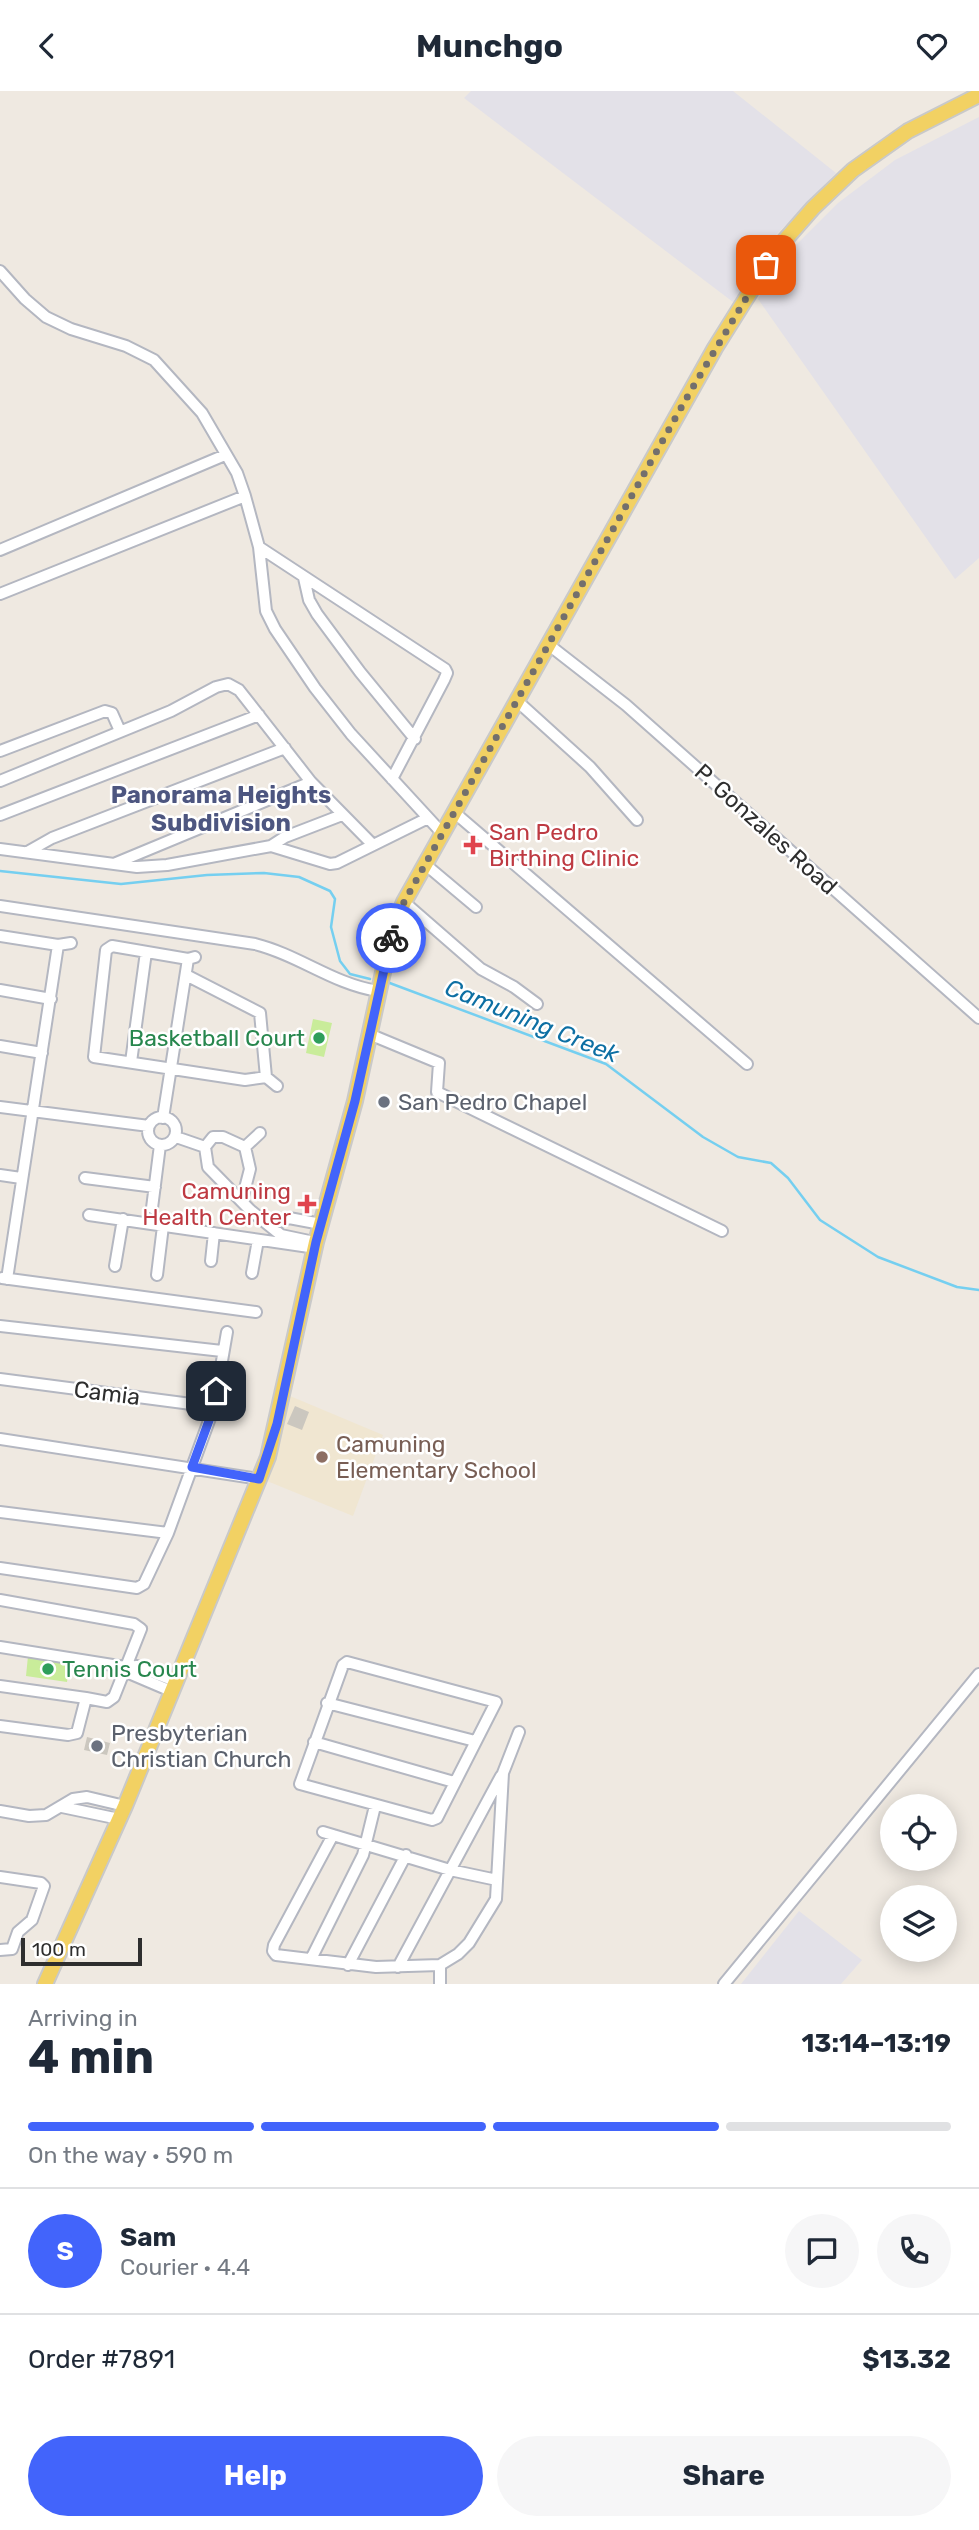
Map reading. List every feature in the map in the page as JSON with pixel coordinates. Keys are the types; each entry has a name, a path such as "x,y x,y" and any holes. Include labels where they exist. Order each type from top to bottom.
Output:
{"main road":[{"path":"45,1984 122,1812 259,1479 277,1424 316,1245 355,1101 392,931 404,902 708,361 777,249 813,208 853,170 908,131 979,95"}],"street":[{"path":"0,271 25,299 46,317 72,329 126,346 154,360 202,413 237,473 245,496 259,547 262,591 275,629 315,688 373,760 443,834"},
{"path":"0,549 225,455"},
{"path":"0,594 245,496"},
{"path":"259,547 446,669 447,673 415,739 392,779"},
{"path":"304,577 309,600 317,614 359,672 415,739"},
{"name":"P. Gonzales Road","path":"549,645 626,705 979,1018"},
{"path":"0,781 171,711 216,687 228,684 239,689 311,782 373,845"},
{"path":"516,699 590,767 637,820"},
{"path":"0,751 105,711 116,717 120,731"},
{"path":"0,815 259,715"},
{"path":"29,851 52,838 285,748"},
{"path":"114,864 311,782"},
{"path":"455,813 747,1064"},
{"path":"0,849 137,867 167,865 271,846 285,837 342,815"},
{"path":"271,846 330,864 337,863 428,818"},
{"path":"426,865 477,907"},
{"path":"404,902 481,969 514,987 537,1004"},
{"path":"0,906 255,944 273,949 348,985 378,991"},
{"path":"0,936 58,945 71,943"},
{"path":"58,945 34,1111 3,1279 256,1312"},
{"path":"163,1118 172,1068 186,975 191,958 112,946 106,950 93,1053 97,1058 172,1068 245,1080 266,1077"},
{"path":"131,1062 146,952"},
{"path":"186,975 260,1013 266,1077 277,1086"},
{"path":"0,990 51,999"},
{"path":"369,1034 439,1063 437,1092 722,1231"},
{"path":"0,1047 41,1053"},
{"path":"0,1107 149,1126"},
{"path":"163,1118 174,1124 176,1137 167,1144 159,1145 149,1136 149,1126 156,1119 163,1118"},
{"path":"245,1147 260,1133"},
{"path":"176,1137 205,1147"},
{"path":"245,1147 223,1137 213,1137 205,1147 208,1167 250,1210 281,1235 316,1245"},
{"path":"152,1208 159,1145"},
{"path":"242,1200 250,1169 245,1147"},
{"path":"0,1175 21,1178"},
{"path":"85,1178 155,1187"},
{"path":"89,1215 258,1240 316,1245"},
{"path":"271,1225 289,1218 321,1224"},
{"path":"115,1266 123,1219"},
{"path":"157,1275 163,1226"},
{"path":"0,1228 13,1230"},
{"path":"211,1261 215,1233"},
{"path":"252,1273 258,1240"},
{"path":"0,1326 222,1351"},
{"path":"0,1569 137,1588 144,1584 168,1533 214,1407 227,1332"},
{"name":"Camia","path":"0,1379 214,1407"},
{"path":"0,1439 259,1479"},
{"path":"0,1512 168,1533"},
{"path":"0,1600 137,1625 140,1633 111,1700 0,1686"},
{"path":"0,1647 125,1667 136,1666 151,1677 173,1686"},
{"path":"347,1662 496,1702 475,1741 437,1818 432,1820 300,1784 327,1703 343,1665 347,1662"},
{"path":"724,1984 979,1674"},
{"path":"0,1725 73,1735 79,1726 86,1698"},
{"path":"327,1703 475,1741"},
{"path":"398,1967 503,1773 519,1732"},
{"path":"314,1742 454,1782"},
{"path":"497,1880 450,1870 328,1834 273,1951 276,1955 348,1965 398,1967 440,1965 469,1943 496,1899 503,1773"},
{"path":"0,1811 39,1816 79,1798 101,1800 122,1812"},
{"path":"98,1815 101,1800"},
{"path":"311,1959 363,1855 375,1806"},
{"path":"62,1807 98,1815 122,1812"},
{"path":"348,1965 406,1855"},
{"path":"0,1877 41,1883 44,1886 32,1920 18,1932 12,1949 0,1949"},
{"path":"440,1965 440,1984"}],"shaded area":[{"path":"471,91 733,91 836,173 776,235 733,302 464,98"},
{"path":"979,117 979,558 955,579 758,299 762,292 769,288 794,247 838,203 895,160"},
{"name":"Camuning Elementary School","path":"290,1396 383,1435 353,1516 262,1479"},
{"path":"799,1911 862,1960 841,1984 741,1984"}],"green space":[{"name":"Basketball Court","path":"313,1019 332,1023 324,1057 306,1053"},
{"name":"Tennis Court","path":"28,1656 70,1662 67,1682 26,1676"}],"building":[{"path":"295,1406 309,1412 302,1430 287,1424"},
{"name":"Presbyterian Christian Church","path":"87,1737 110,1743 107,1755 84,1750"}],"waterway":[{"name":"Camuning Creek","path":"0,871 121,884 207,875 264,873 299,877 330,891 335,899 331,927 340,961 350,974 370,979"},
{"name":"Camuning Creek","path":"387,982 606,1064 703,1137 738,1157 771,1163 788,1178 820,1220 878,1257 957,1287 979,1290"}],"way so far":[{"path":"391,938 404,902 516,699 715,348 766,265"}],"place":[{"name":"San Pedro Birthing Clinic","path":"473,845"},
{"name":"Basketball Court","path":"319,1038"},
{"name":"San Pedro Chapel","path":"384,1102"},
{"name":"Camuning Health Center","path":"307,1204"},
{"name":"Camuning Elementary School","path":"322,1457"},
{"name":"Tennis Court","path":"48,1669"},
{"name":"Presbyterian Christian Church","path":"97,1746"}],"district":[{"name":"Panorama Heights Subdivision","path":"221,809"}],"route":[{"path":"216,1391 214,1407 192,1467 259,1479 277,1424 316,1242 355,1101 391,938"}]}
